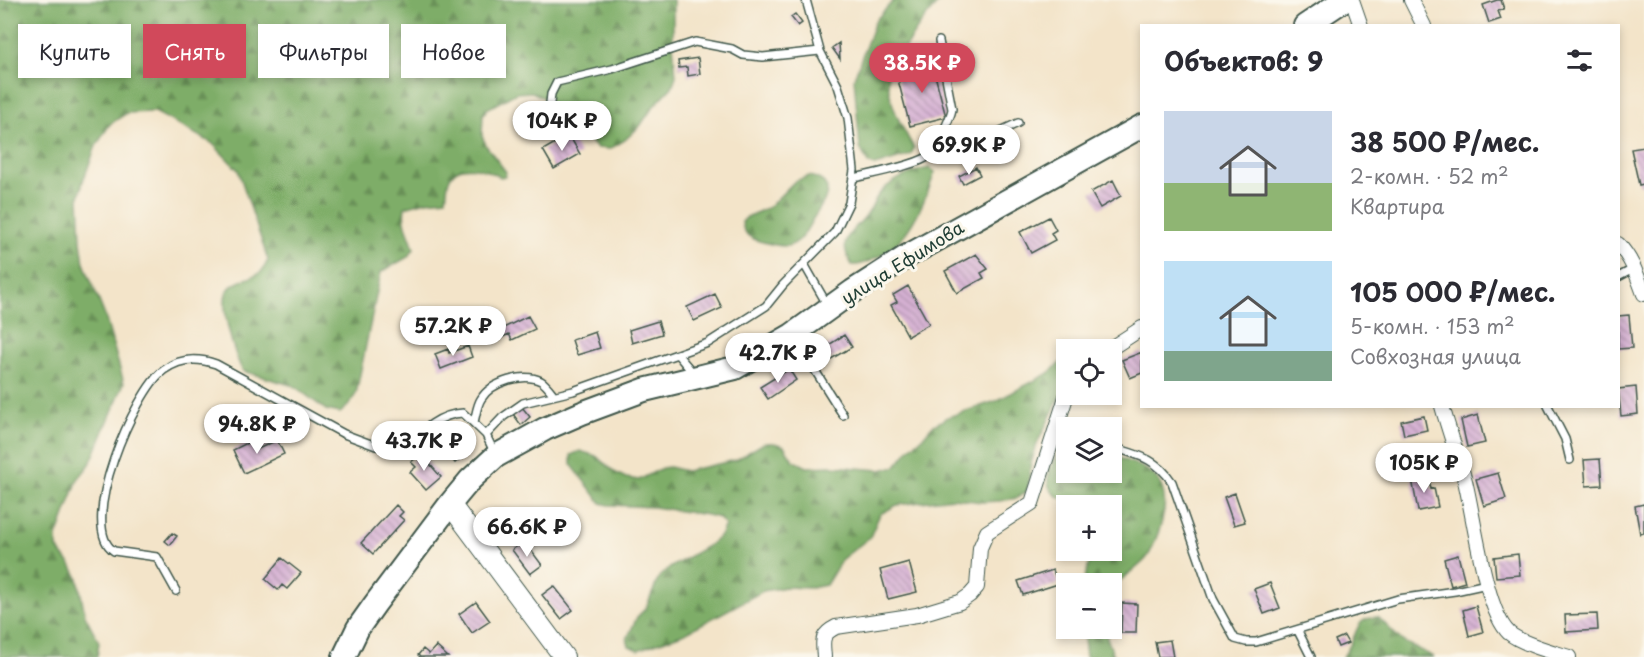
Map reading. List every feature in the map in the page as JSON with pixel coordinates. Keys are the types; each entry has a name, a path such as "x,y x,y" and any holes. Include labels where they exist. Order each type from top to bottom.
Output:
{"main road":[{"path":"1308,24 1344,0"},
{"name":"улица Ефимова","path":"344,657 358,628 450,504 470,480 496,456 545,429 644,390 735,368 792,335 909,255 1140,127"}],"street":[{"path":"1352,0 1360,24"},
{"path":"1411,0 1424,24"},
{"path":"1620,247 1635,268 1644,294"},
{"path":"1122,341 1140,329"},
{"path":"1443,408 1465,481 1487,584 1497,616 1508,632 1516,638 1569,657"},
{"path":"824,657 823,640 827,632 836,627 917,615 960,602 970,595 977,587 982,542 987,532 1032,503 1056,446"},
{"path":"450,504 564,657"}],"lane":[{"path":"486,435 517,406 597,383 708,343 766,306 835,232 849,203 854,178 853,151 848,118 838,86 820,51 806,0"},
{"path":"930,155 950,119 952,109 939,41"},
{"path":"548,121 551,94 557,82 612,69 695,42 744,55 763,57 820,51"},
{"path":"854,178 979,141 1018,123"},
{"path":"804,264 829,308"},
{"path":"1620,276 1635,268"},
{"path":"792,335 843,415"},
{"path":"677,354 698,378"},
{"path":"176,591 157,558 150,555 114,551 104,540 101,525 106,488 118,447 152,381 166,368 187,360 201,359 216,364 344,434 376,446 404,448 425,428 453,413 463,413 486,435 496,456"},
{"path":"474,422 482,397 490,389 502,383 528,377 544,382 554,395"},
{"path":"1549,408 1565,439 1570,460"},
{"path":"1122,450 1145,457 1163,468 1172,482 1214,599 1235,639 1256,642 1398,599 1487,584"},
{"path":"1298,631 1311,657"}],"green space":[{"path":"0,0 673,0 676,76 672,87 653,107 640,126 625,140 610,149 597,148 550,101 532,92 516,93 487,109 483,115 482,136 487,147 506,172 505,176 501,177 488,171 472,168 458,169 449,180 446,199 426,201 405,207 405,224 414,249 408,257 381,272 356,394 340,413 326,410 294,386 243,371 240,365 226,318 225,296 235,284 261,272 268,260 238,170 212,143 155,112 127,113 110,124 96,146 79,197 81,241 84,263 105,316 124,383 90,464 78,479 57,537 57,548 78,578 85,615 99,642 97,657 0,657"},
{"path":"894,0 942,0 920,25 888,71 892,101 914,148 911,155 875,166 868,163 860,148 854,78 875,21"},
{"path":"930,168 935,172 930,185 919,212 904,235 883,254 870,261 852,265 845,248 848,236 869,211 877,197 887,186 901,178"},
{"path":"809,176 824,183 827,192 822,204 798,240 788,246 780,246 759,241 747,234 742,222 747,217 769,207 795,181"},
{"path":"1056,367 1056,405 1037,444 1031,464 1028,490 1017,498 981,502 953,498 897,505 880,514 870,537 842,559 826,585 811,588 786,587 763,591 685,633 638,650 629,646 627,639 637,617 646,608 659,577 671,567 709,545 720,536 725,525 719,518 707,515 653,507 601,503 571,464 571,455 580,451 596,456 616,473 626,478 639,480 662,468 669,467 686,471 736,460 764,443 774,443 784,446 793,460 807,467 833,466 880,470 895,467 932,426 948,417 996,401 1049,373"},
{"path":"1056,459 1056,483 1122,483 1122,459 1145,469 1157,479 1164,495 1164,514 1159,532 1148,557 1122,580 1122,573 1086,573 1091,561 1122,561 1122,495 1056,495 1048,484 1049,473"},
{"path":"1378,617 1402,641 1434,657 1343,657 1361,623 1364,620"},
{"path":"1084,639 1108,639 1114,657 1086,657"}],"building":[{"path":"1501,0 1504,9 1498,11 1501,19 1489,23 1483,5"},
{"path":"795,14 802,23 798,26 791,17"},
{"path":"839,43 840,59 832,48"},
{"path":"930,56 946,117 910,126 897,76 919,71 917,60"},
{"path":"698,58 700,74 688,76 687,67 679,68 678,61"},
{"path":"569,135 580,154 554,169 543,150"},
{"path":"1644,147 1644,184 1639,185 1631,149"},
{"path":"976,167 980,175 963,184 959,176"},
{"path":"1113,180 1121,196 1100,208 1091,192"},
{"path":"1049,217 1056,230 1051,233 1055,240 1031,253 1020,232"},
{"path":"976,254 988,269 981,273 984,278 957,293 945,271"},
{"path":"908,286 929,324 908,336 891,305 897,302 893,295"},
{"path":"715,294 722,308 694,321 687,307"},
{"path":"1629,315 1632,348 1620,349 1620,316"},
{"path":"528,316 535,329 512,340 509,334 501,338 497,331"},
{"path":"658,321 662,334 632,343 629,330"},
{"path":"595,332 600,348 577,355 572,340"},
{"path":"844,335 852,347 831,359 824,348"},
{"path":"468,346 472,357 441,369 435,354 448,349 449,353"},
{"path":"1140,353 1140,374 1130,378 1122,360"},
{"path":"789,369 796,380 768,399 760,387"},
{"path":"1636,387 1638,414 1621,416 1620,389"},
{"path":"522,407 530,417 521,425 513,414"},
{"path":"1478,415 1485,443 1467,447 1461,420"},
{"path":"1424,416 1427,430 1404,435 1401,421"},
{"path":"451,434 467,453 455,463 439,444"},
{"path":"253,440 258,449 277,440 284,454 244,473 233,450"},
{"path":"421,454 441,477 426,490 410,472 416,467 411,462"},
{"path":"1600,459 1602,485 1586,486 1584,460"},
{"path":"1498,473 1506,499 1484,506 1476,479"},
{"path":"1428,476 1431,489 1434,488 1438,507 1418,511 1412,479"},
{"path":"1235,493 1245,522 1234,525 1224,497"},
{"path":"1644,504 1644,533 1640,534 1635,506"},
{"path":"396,505 403,512 399,516 404,520 373,554 361,543"},
{"path":"172,533 177,536 170,545 165,541"},
{"path":"524,541 542,565 530,574 512,550"},
{"path":"1518,554 1520,575 1496,577 1494,557"},
{"path":"1458,555 1465,582 1451,586 1444,559"},
{"path":"282,558 301,573 287,589 282,585 278,590 265,579"},
{"path":"909,562 917,592 888,599 880,570"},
{"path":"1053,570 1056,585 1023,595 1018,581"},
{"path":"1270,583 1280,608 1264,614 1254,589"},
{"path":"554,586 573,610 561,619 542,595"},
{"path":"476,602 490,621 472,633 459,614"},
{"path":"1122,603 1137,604 1136,633 1122,633"},
{"path":"1476,606 1483,632 1469,636 1463,610"},
{"path":"1597,614 1598,630 1566,632 1565,615"},
{"path":"1344,636 1348,643 1338,647 1335,640"},
{"path":"1170,640 1173,657 1158,657 1155,642"},
{"path":"436,646 448,657 420,657 418,655 423,649 429,654"}]}
